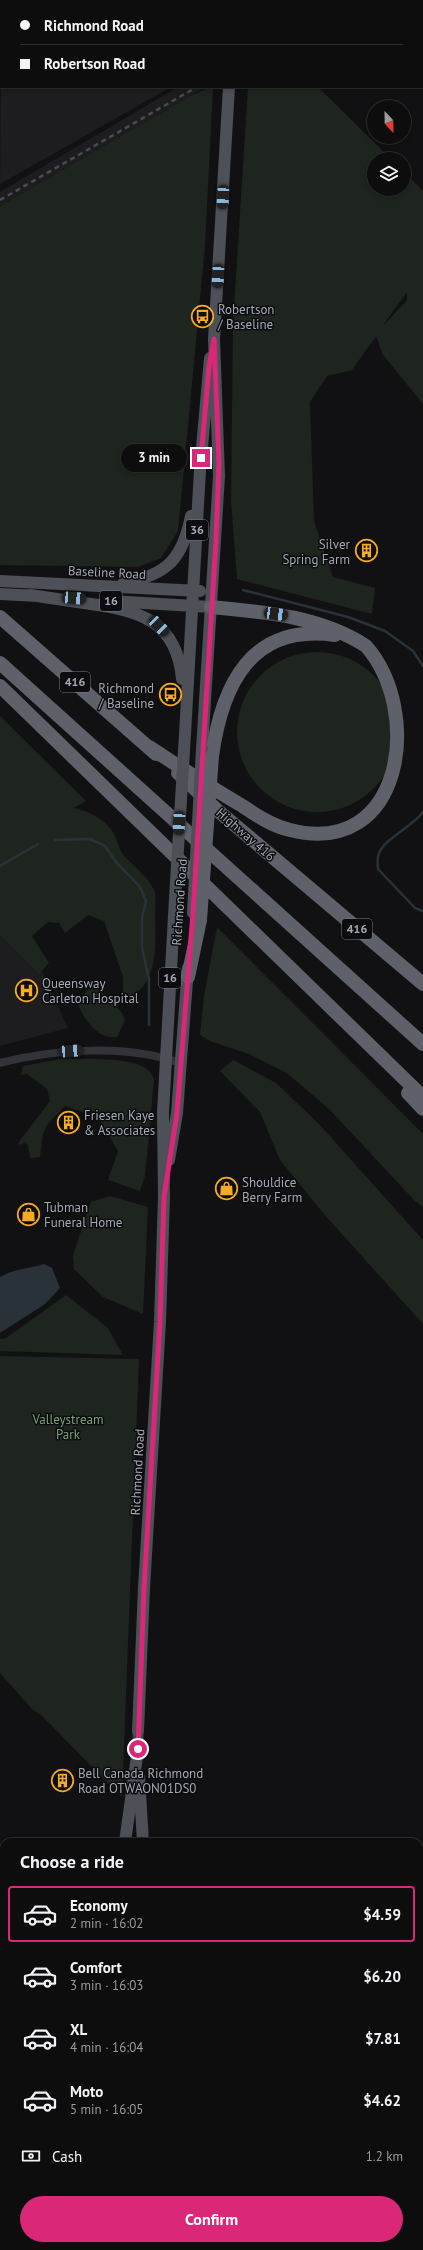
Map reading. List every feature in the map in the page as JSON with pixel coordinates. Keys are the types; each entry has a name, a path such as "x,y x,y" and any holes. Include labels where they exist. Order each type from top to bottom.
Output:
{"highway":[{"path":"211,607 285,615 321,625 353,639 374,652 400,678"},
{"name":"Highway 416","path":"0,617 149,747 217,810 423,984"},
{"path":"188,977 197,916 207,753 229,688 242,667 251,658 271,645 301,635 323,634 353,639"},
{"path":"0,663 423,1044"},
{"path":"0,686 186,866 327,1006 423,1097"},
{"path":"149,747 261,818 296,831 323,833 354,826 384,808 399,791"},
{"path":"327,1006 423,1109"}],"main road":[{"name":"36","path":"212,592 219,476 214,339 229,88"},
{"name":"36","path":"192,606 200,470 209,367 214,339"},
{"path":"93,585 148,577 163,569 175,559 186,540 200,470"},
{"name":"Baseline Road","path":"4,581 212,592"},
{"path":"207,753 212,592"},
{"name":"16","path":"0,594 211,607"},
{"path":"30,595 127,610 145,617 159,626 171,640 179,657 186,718"},
{"name":"Richmond Road","path":"143,1838 138,1731 144,1588 160,1322 164,1197 165,1058 192,606"},
{"name":"Richmond Road","path":"164,1197 177,1113 188,977"},
{"name":"Richmond Road","path":"126,1838 138,1749"}],"street":[{"path":"0,1063 28,1056 82,1050 165,1058 180,1063"}],"shaded area":[{"path":"1,88 169,88 0,184"},
{"path":"176,88 203,88 0,206 0,192"},
{"name":"Queensway Carleton Hospital","path":"0,919 34,953 68,1028 0,1046"},
{"path":"44,1264 52,1268 60,1288 45,1304 0,1333 0,1277 5,1274"}],"green space":[{"path":"208,88 213,88 205,246 178,531 161,558 138,567 0,565 0,206 188,97"},
{"path":"248,88 319,88 367,135 367,144 376,144 384,152 367,152 367,196 411,196 411,179 423,191 423,404 383,355 376,336 352,370 327,376 310,402 314,521 333,577 375,588 372,614 237,579 231,501 233,324","holes":["407,292 407,300 384,324"]},
{"path":"317,652 333,654 354,662 373,676 383,688 393,709 397,732 395,748 387,769 373,788 361,798 340,808 317,812 301,810 280,802 261,788 251,776 241,755 237,732 239,716 247,695 261,676 273,666 294,656"},
{"path":"0,716 86,801 74,808 85,811 107,824 115,837 122,854 145,876 155,892 156,937 150,974 145,984 137,992 127,997 123,993 123,977 104,921 88,915 65,933 59,923 48,922 32,936 49,963 39,974 0,935"},
{"path":"217,927 423,1134 423,1207 415,1201 330,1110 287,1073 249,1054 210,1041 200,1035 204,996"},
{"path":"95,985 122,1013 125,1020 117,1037 104,1036 99,1033 89,1024 79,1007 79,999 92,986"},
{"path":"60,1059 121,1061 134,1063 144,1067 150,1072 154,1080 145,1176 140,1191 108,1180 118,1151 98,1117 65,1106 47,1125 43,1134 40,1157 30,1158 28,1145 24,1143 18,1145 20,1140 50,1101 47,1089 27,1074 21,1075 23,1066"},
{"path":"233,1060 276,1083 319,1124 423,1240 423,1324 323,1213 280,1160 260,1112 220,1071"},
{"path":"110,1196 148,1207 143,1314 103,1297 74,1269 73,1255 91,1202"},
{"path":"66,1295 108,1328 123,1355 0,1351 0,1339 6,1338"},
{"name":"Valleystream Park","path":"0,1356 139,1359 122,1797 41,1715 32,1709 0,1673"}],"waterway":[{"path":"243,590 348,617 385,631 413,651 423,666"},
{"path":"423,812 418,818 385,844 378,856 378,869 415,908 423,911"},
{"path":"55,840 90,839 105,846 116,862 140,887 146,901 142,918 142,948 149,979 149,1025"},
{"path":"0,866 38,844"}],"railway":[{"path":"0,200 195,88"}],"place":[{"name":"Robertson / Baseline","path":"203,316"},
{"name":"Silver Spring Farm","path":"366,551"},
{"name":"Richmond / Baseline","path":"170,695"},
{"name":"Queensway Carleton Hospital","path":"26,990"},
{"name":"Friesen Kaye & Associates","path":"69,1122"},
{"name":"Shouldice Berry Farm","path":"226,1189"},
{"name":"Tubman Funeral Home","path":"29,1214"},
{"name":"Bell Canada Richmond Road OTWAON01DS0","path":"62,1780"}],"route":[{"path":"138,1749 144,1588 160,1322 164,1197 177,1113 193,913 216,540 219,463 218,408 214,339 209,367 201,458"}]}
